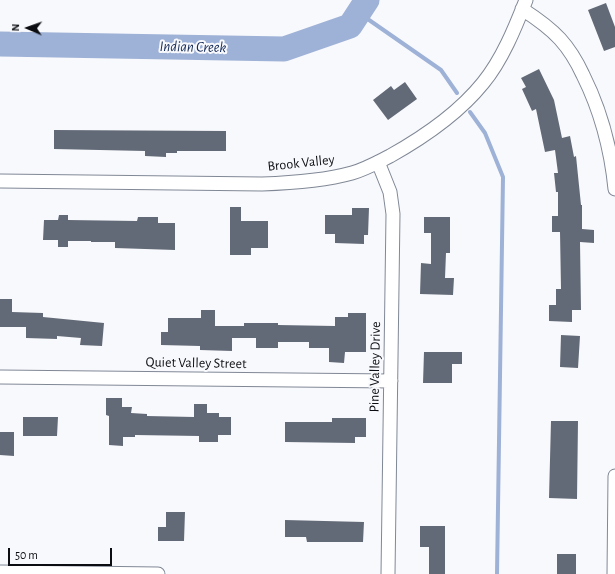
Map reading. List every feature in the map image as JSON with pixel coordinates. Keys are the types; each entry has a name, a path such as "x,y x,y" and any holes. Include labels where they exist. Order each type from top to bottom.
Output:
{"street":[{"name":"Brook Valley","path":"0,181 262,184 290,183 351,173 378,162 411,144 429,132 447,118 483,83 500,55 524,4"},
{"path":"524,4 556,35 574,57 592,94 604,127 615,189"},
{"name":"Pine Valley Drive","path":"378,162 390,192 394,214 388,574"},
{"name":"Quiet Valley Street","path":"0,377 391,381"},
{"path":"614,574 615,476"},
{"path":"0,572 158,574"}],"building":[{"path":"606,3 615,27 615,47 604,51 588,10"},
{"path":"539,69 554,100 562,138 570,136 574,157 576,156 582,205 582,229 594,230 594,243 580,242 581,310 572,310 572,322 549,321 549,305 556,305 556,289 561,289 560,232 552,232 552,216 558,216 558,192 556,192 554,173 558,173 555,150 545,152 536,109 532,111 522,89 526,87 521,78"},
{"path":"405,82 417,99 388,120 373,100 391,86 394,90"},
{"path":"54,130 226,131 226,151 177,151 177,153 166,153 166,157 145,156 145,151 54,149"},
{"path":"230,207 241,207 241,221 268,221 268,248 251,248 251,255 230,255"},
{"path":"352,208 369,208 368,235 364,235 364,244 335,243 335,234 325,234 325,215 352,215"},
{"path":"59,215 68,215 68,220 137,221 138,217 158,217 158,223 175,223 175,250 115,248 115,242 91,241 68,241 68,247 58,247 58,240 43,240 44,220 58,220"},
{"path":"424,217 450,217 450,253 446,253 445,278 454,278 453,295 420,294 421,263 431,264 431,233 424,233"},
{"path":"0,299 12,299 12,312 43,313 43,317 104,323 102,346 80,345 81,338 57,336 57,339 26,338 26,327 0,327"},
{"path":"201,310 215,310 215,326 244,326 244,323 278,323 278,325 335,326 335,317 348,317 348,313 366,313 366,352 345,352 344,363 329,362 329,348 309,348 309,342 278,342 278,348 256,348 256,338 232,338 232,351 200,350 200,346 161,345 161,332 168,332 168,318 201,318"},
{"path":"561,335 580,336 578,368 560,367"},
{"path":"424,352 462,352 462,364 452,364 452,383 423,383"},
{"path":"106,398 122,398 122,407 132,407 131,413 147,414 147,416 194,417 194,404 207,404 207,413 219,413 219,417 231,417 231,435 218,435 218,442 199,442 199,436 135,435 135,437 123,437 123,446 109,445 109,416 106,415"},
{"path":"23,417 58,417 57,436 23,436"},
{"path":"332,418 366,418 366,437 355,437 355,443 285,442 285,422 332,422"},
{"path":"551,421 578,421 577,499 549,498"},
{"path":"0,432 14,432 14,456 0,455"},
{"path":"166,512 185,512 184,541 158,541 158,527 166,527"},
{"path":"285,520 364,522 363,542 307,542 306,537 285,537"},
{"path":"420,526 445,526 445,574 429,574 429,547 420,547"},
{"path":"557,554 576,554 576,574 557,574"}],"waterway":[{"name":"Indian Creek","path":"0,44 284,49 350,26 367,0"},
{"path":"359,13 441,70 457,93"},
{"path":"470,112 485,133 503,177 497,574"}]}
